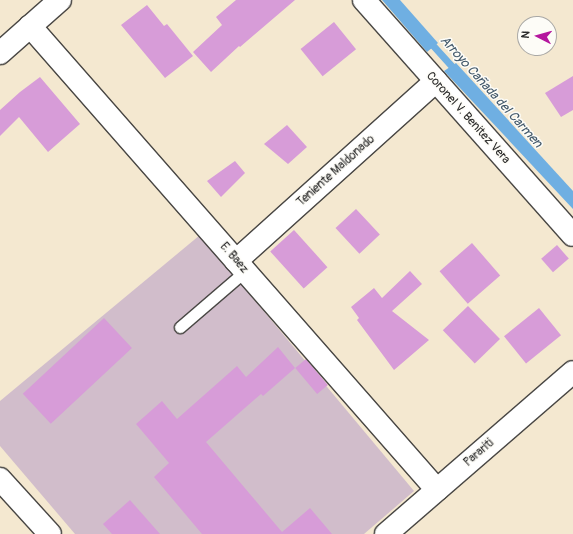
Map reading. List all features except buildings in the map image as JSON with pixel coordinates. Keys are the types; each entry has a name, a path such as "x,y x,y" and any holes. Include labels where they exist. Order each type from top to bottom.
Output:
{"street":[{"path":"0,53 60,0"},
{"name":"Coronel V. Benitez Vera","path":"364,0 573,235"},
{"name":"E. Baez","path":"30,26 437,490"},
{"name":"Teniente Maldonado","path":"241,266 436,81"},
{"name":"Parariti","path":"386,534 573,372"},
{"path":"0,479 50,534"}],"lane":[{"path":"180,327 241,266"}],"shaded area":[{"path":"200,235 414,491 364,534 75,534 0,446 0,401"}],"water":[{"path":"382,0 400,0 438,43 427,52"},
{"path":"456,63 573,191 573,209 444,71"}],"waterway":[{"name":"Arroyo Cañada del Carmen","path":"428,40 457,72"}]}
